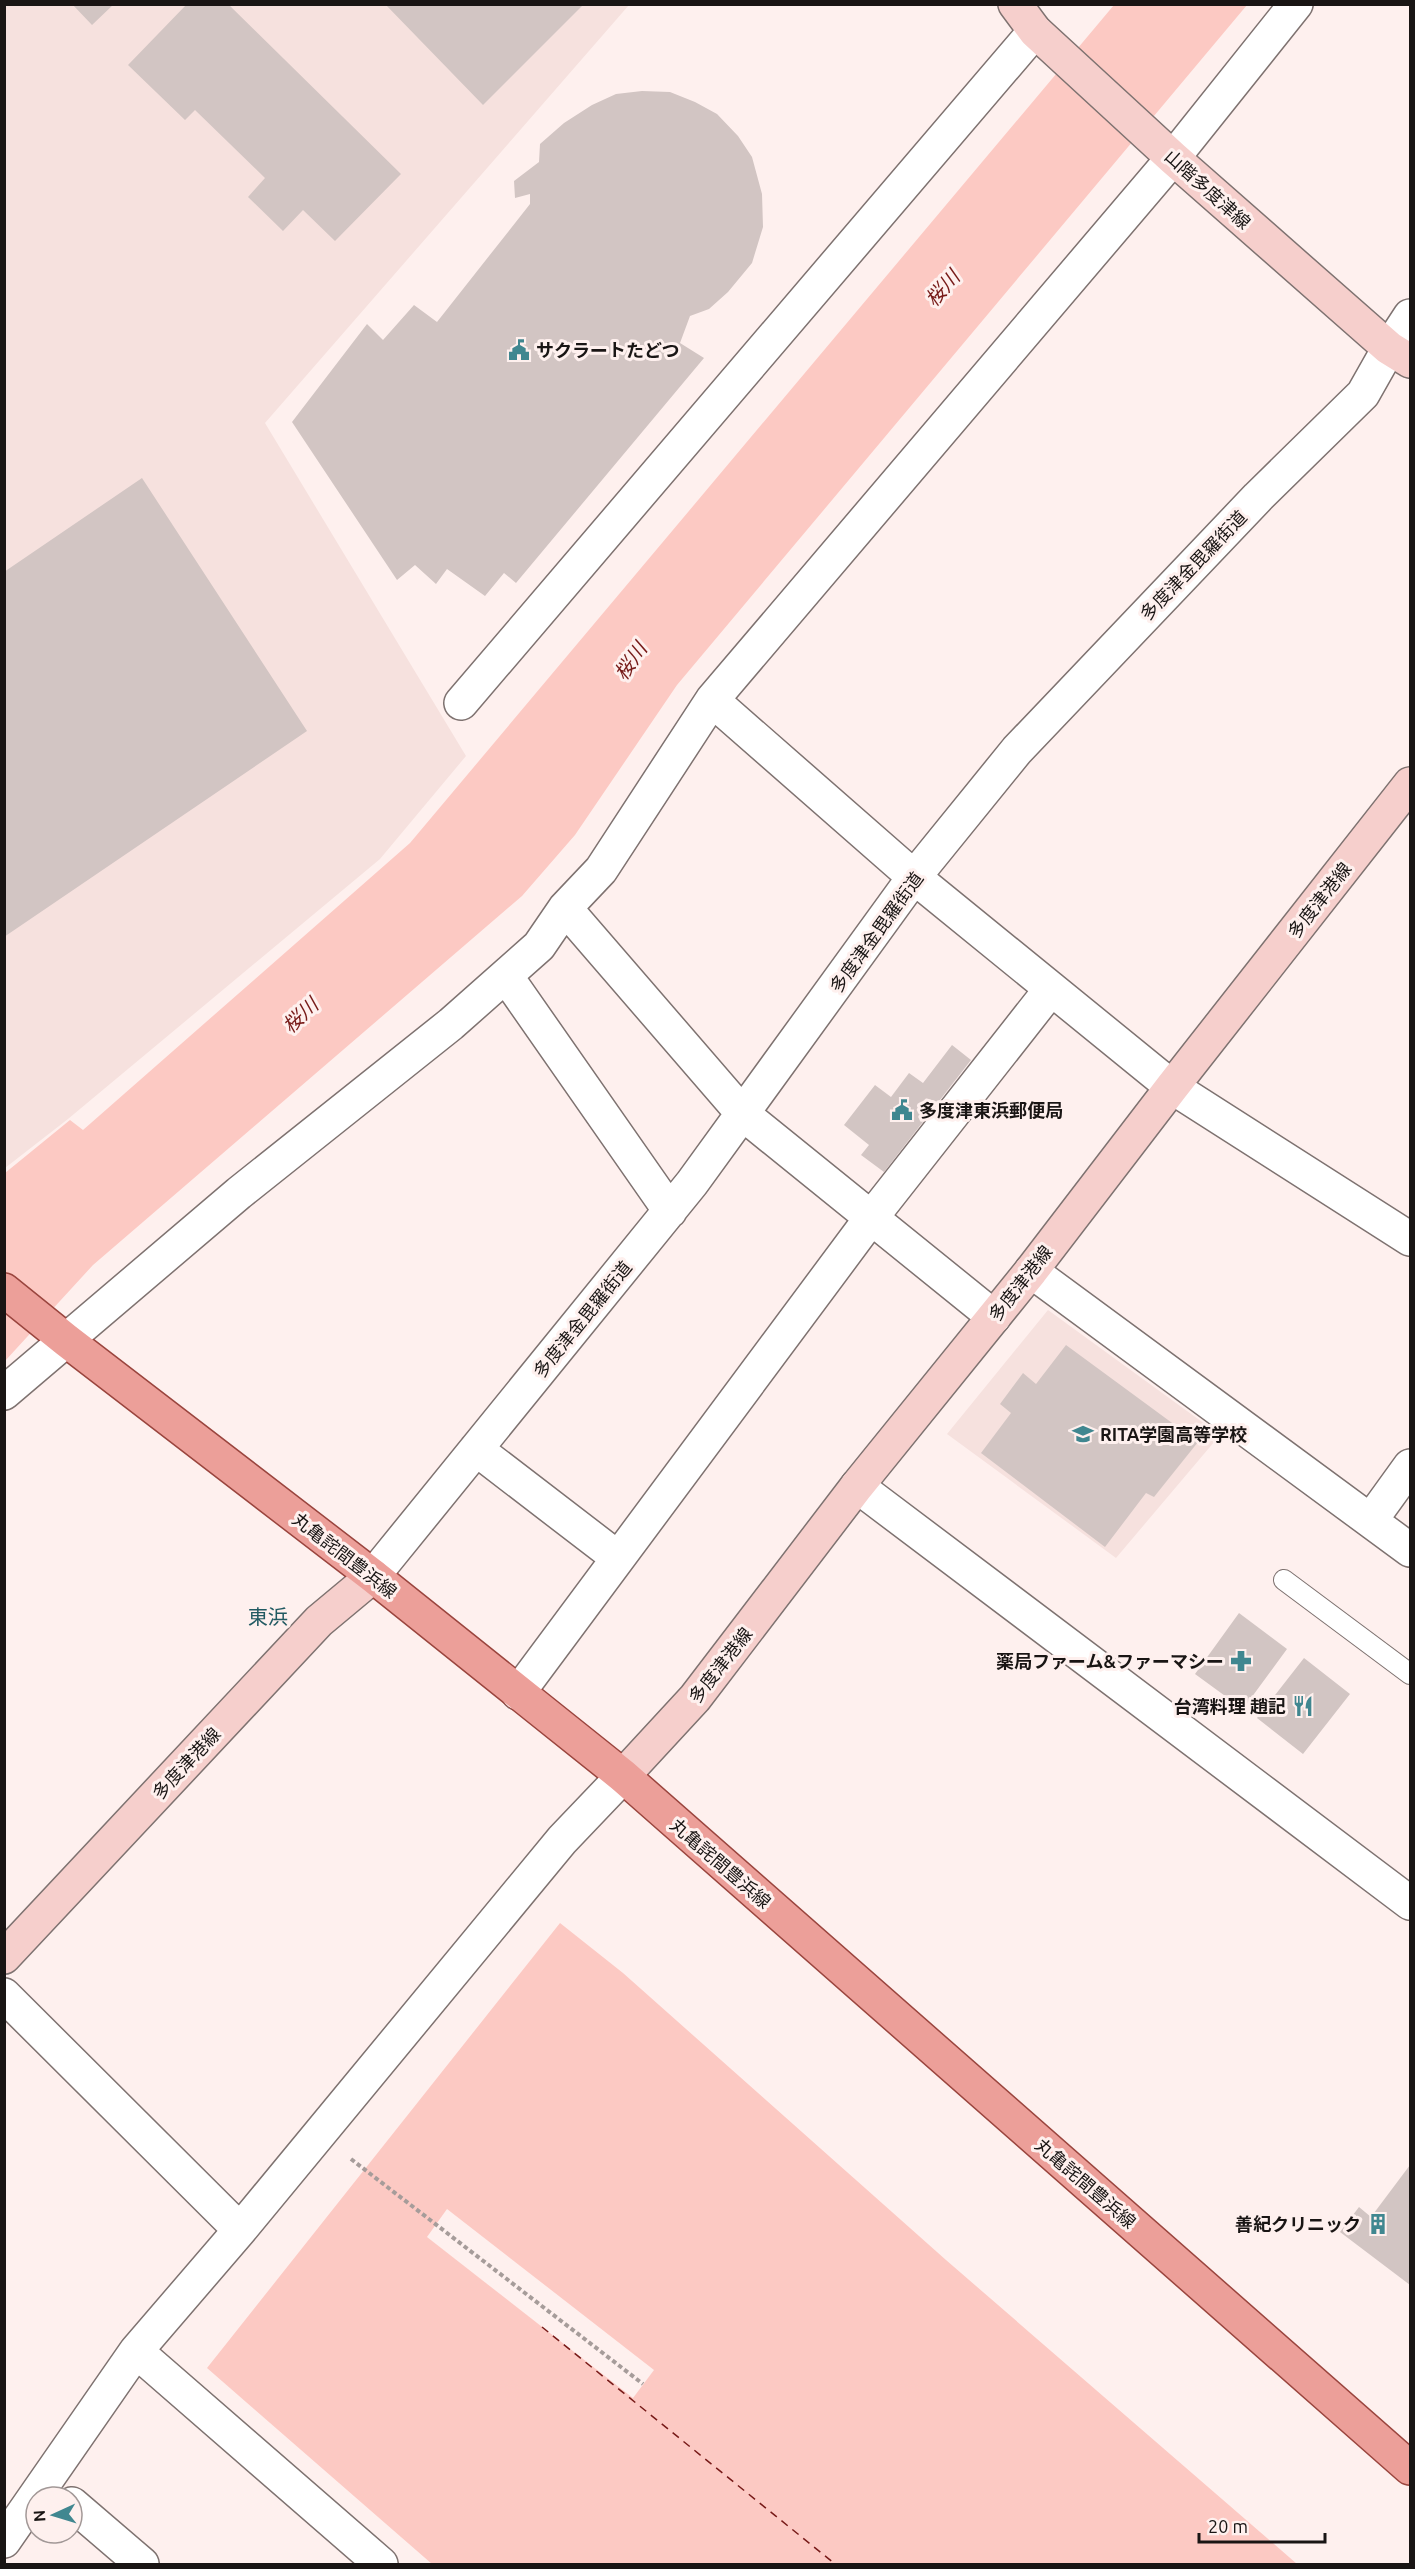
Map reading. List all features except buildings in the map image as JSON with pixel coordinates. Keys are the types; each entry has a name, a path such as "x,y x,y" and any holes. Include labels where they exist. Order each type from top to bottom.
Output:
{"main road":[{"name":"山階多度津線","path":"1016,4 1035,31 1173,158 1400,355"},
{"name":"多度津港線","path":"623,1776 695,1698 857,1486 994,1317 1410,784"},
{"name":"丸亀詫間豊浜線","path":"4,1290 373,1576 623,1776 1410,2468"},
{"name":"多度津港線","path":"4,1957 319,1621 373,1576"}],"street":[{"path":"4,1393 239,1193 451,1024 539,946 565,908 601,870 712,700 1173,158 1296,4"},
{"path":"461,703 1035,31"},
{"name":"多度津金毘羅街道","path":"373,1576 670,1211 914,877 1017,750 1258,498 1364,394 1400,355 1410,316"},
{"path":"712,700 914,877 1172,1087 1410,1239"},
{"path":"565,908 743,1114 994,1317"},
{"path":"506,976 670,1211"},
{"path":"518,1693 871,1218 1051,988"},
{"path":"1031,1270 1410,1550"},
{"path":"476,1449 618,1558"},
{"path":"1371,1520 1410,1466"},
{"path":"857,1486 1410,1903"},
{"path":"57,2485 136,2351 240,2230 561,1840 623,1776"},
{"path":"4,1995 240,2230"},
{"path":"136,2351 381,2565"},
{"path":"84,2514 142,2565"},
{"path":"4,2541 24,2521"}],"lane":[{"path":"1284,1580 1410,1674"}],"path":[{"path":"351,2159 643,2384"}],"shaded area":[{"path":"5,5 629,5 265,423 466,756 380,859 68,1119 5,1168"},
{"name":"RITA学園高等学校","path":"1048,1310 1220,1435 1116,1558 947,1434"}],"water":[{"name":"桜川","path":"1114,5 1247,5 677,685 575,835 522,896 93,1265 5,1361 5,1173 70,1120 83,1130 410,843"},
{"path":"560,1923 623,1973 946,2260 1297,2564 432,2564 207,2368"}],"pier":[{"path":"447,2209 654,2370 633,2398 427,2237"}],"ferry route":[{"path":"542,2327 835,2564"}],"place":[{"name":"サクラートたどつ","path":"519,350"},
{"name":"多度津東浜郵便局","path":"902,1110"},
{"name":"RITA学園高等学校","path":"1083,1434"},
{"name":"薬局ファーム&ファーマシー","path":"1241,1661"},
{"name":"台湾料理 趙記","path":"1303,1706"},
{"name":"善紀クリニック","path":"1378,2224"}],"district":[{"name":"東浜","path":"268,1616"}]}
